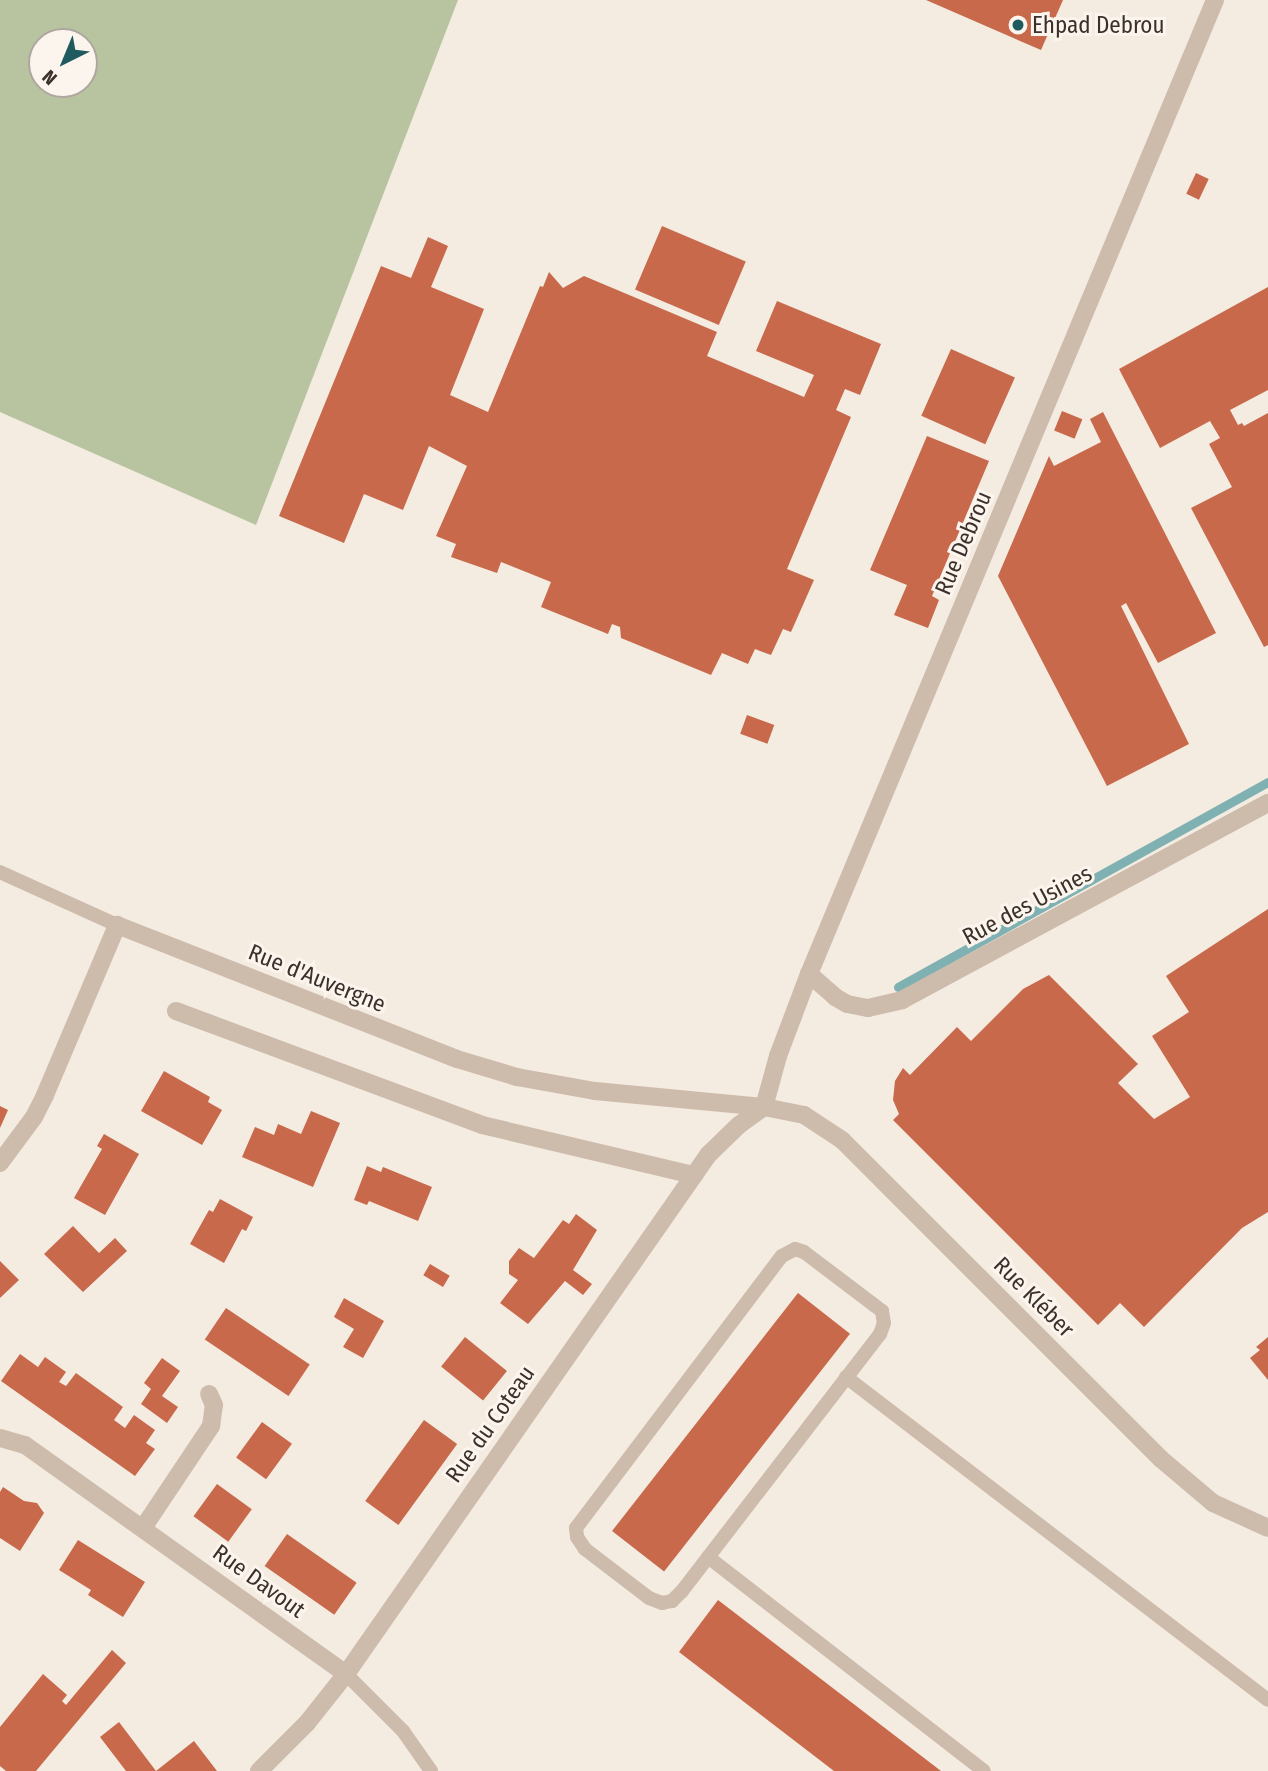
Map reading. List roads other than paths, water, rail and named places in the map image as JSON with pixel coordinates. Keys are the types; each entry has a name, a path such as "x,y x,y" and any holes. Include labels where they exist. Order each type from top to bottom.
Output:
{"street":[{"name":"Rue Debrou","path":"764,1107 778,1056 809,975 1215,0"},
{"name":"Rue des Usines","path":"809,975 847,1004 868,1008 902,1000 1268,803"},
{"name":"Rue d'Auvergne","path":"117,925 457,1059 517,1077 595,1091 764,1107"},
{"path":"0,1163 34,1117 45,1095 117,925"},
{"path":"176,1011 482,1125 694,1175"},
{"name":"Rue du Coteau","path":"259,1771 307,1723 346,1674 694,1175 722,1141 764,1107"},
{"name":"Rue Kléber","path":"764,1107 804,1115 836,1135 1161,1460 1213,1503 1268,1528"},
{"path":"143,1528 211,1426 214,1405 209,1394"},
{"name":"Rue Davout","path":"0,1438 25,1445 346,1674"}],"lane":[{"path":"0,872 117,925"},
{"path":"789,1251 804,1251 882,1311 884,1323 880,1334 708,1558 672,1601 662,1603 649,1598 585,1549 577,1537 576,1528 789,1251"},
{"path":"846,1377 1268,1700"},
{"path":"708,1558 984,1771"},
{"path":"346,1674 403,1731 431,1771"}],"waterway":[{"path":"898,987 1268,782"}],"place":[{"name":"Ehpad Debrou","path":"1018,25"}]}
